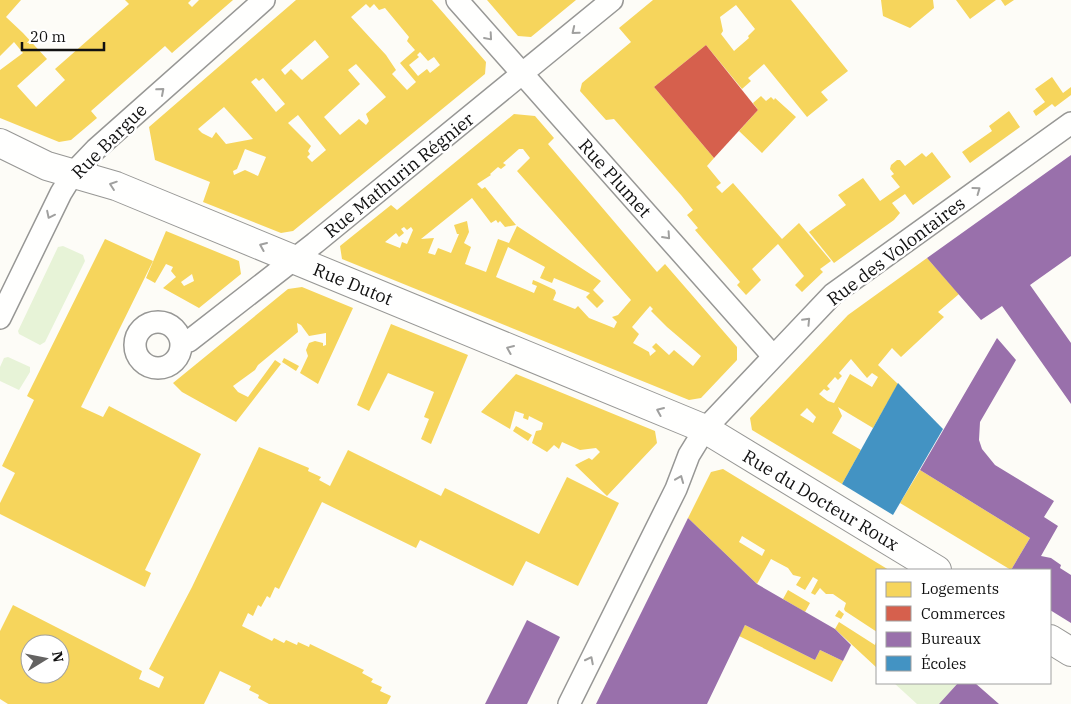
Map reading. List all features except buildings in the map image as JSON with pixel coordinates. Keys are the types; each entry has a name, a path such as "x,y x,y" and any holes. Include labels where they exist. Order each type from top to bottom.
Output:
{"street":[{"name":"Rue Bargue","path":"0,318 61,193 74,172 96,149 264,0"},
{"name":"Rue Plumet","path":"457,0 773,356"},
{"name":"Rue Mathurin Régnier","path":"181,342 189,341 294,259 612,0"},
{"name":"Rue des Volontaires","path":"569,704 659,524 689,456 705,429 833,294 1071,123"},
{"name":"Rue Dutot","path":"0,143 47,166 74,172 116,186 705,429"},
{"name":"Rue du Docteur Roux","path":"705,429 935,569"},
{"path":"1051,640 1071,652"}],"green space":[{"path":"63,246 83,255 85,261 45,342 40,345 19,334 18,331 58,247"},
{"path":"8,357 30,367 30,372 19,390 0,381 0,367 4,358"},
{"path":"895,684 957,684 939,704 917,704"}]}
